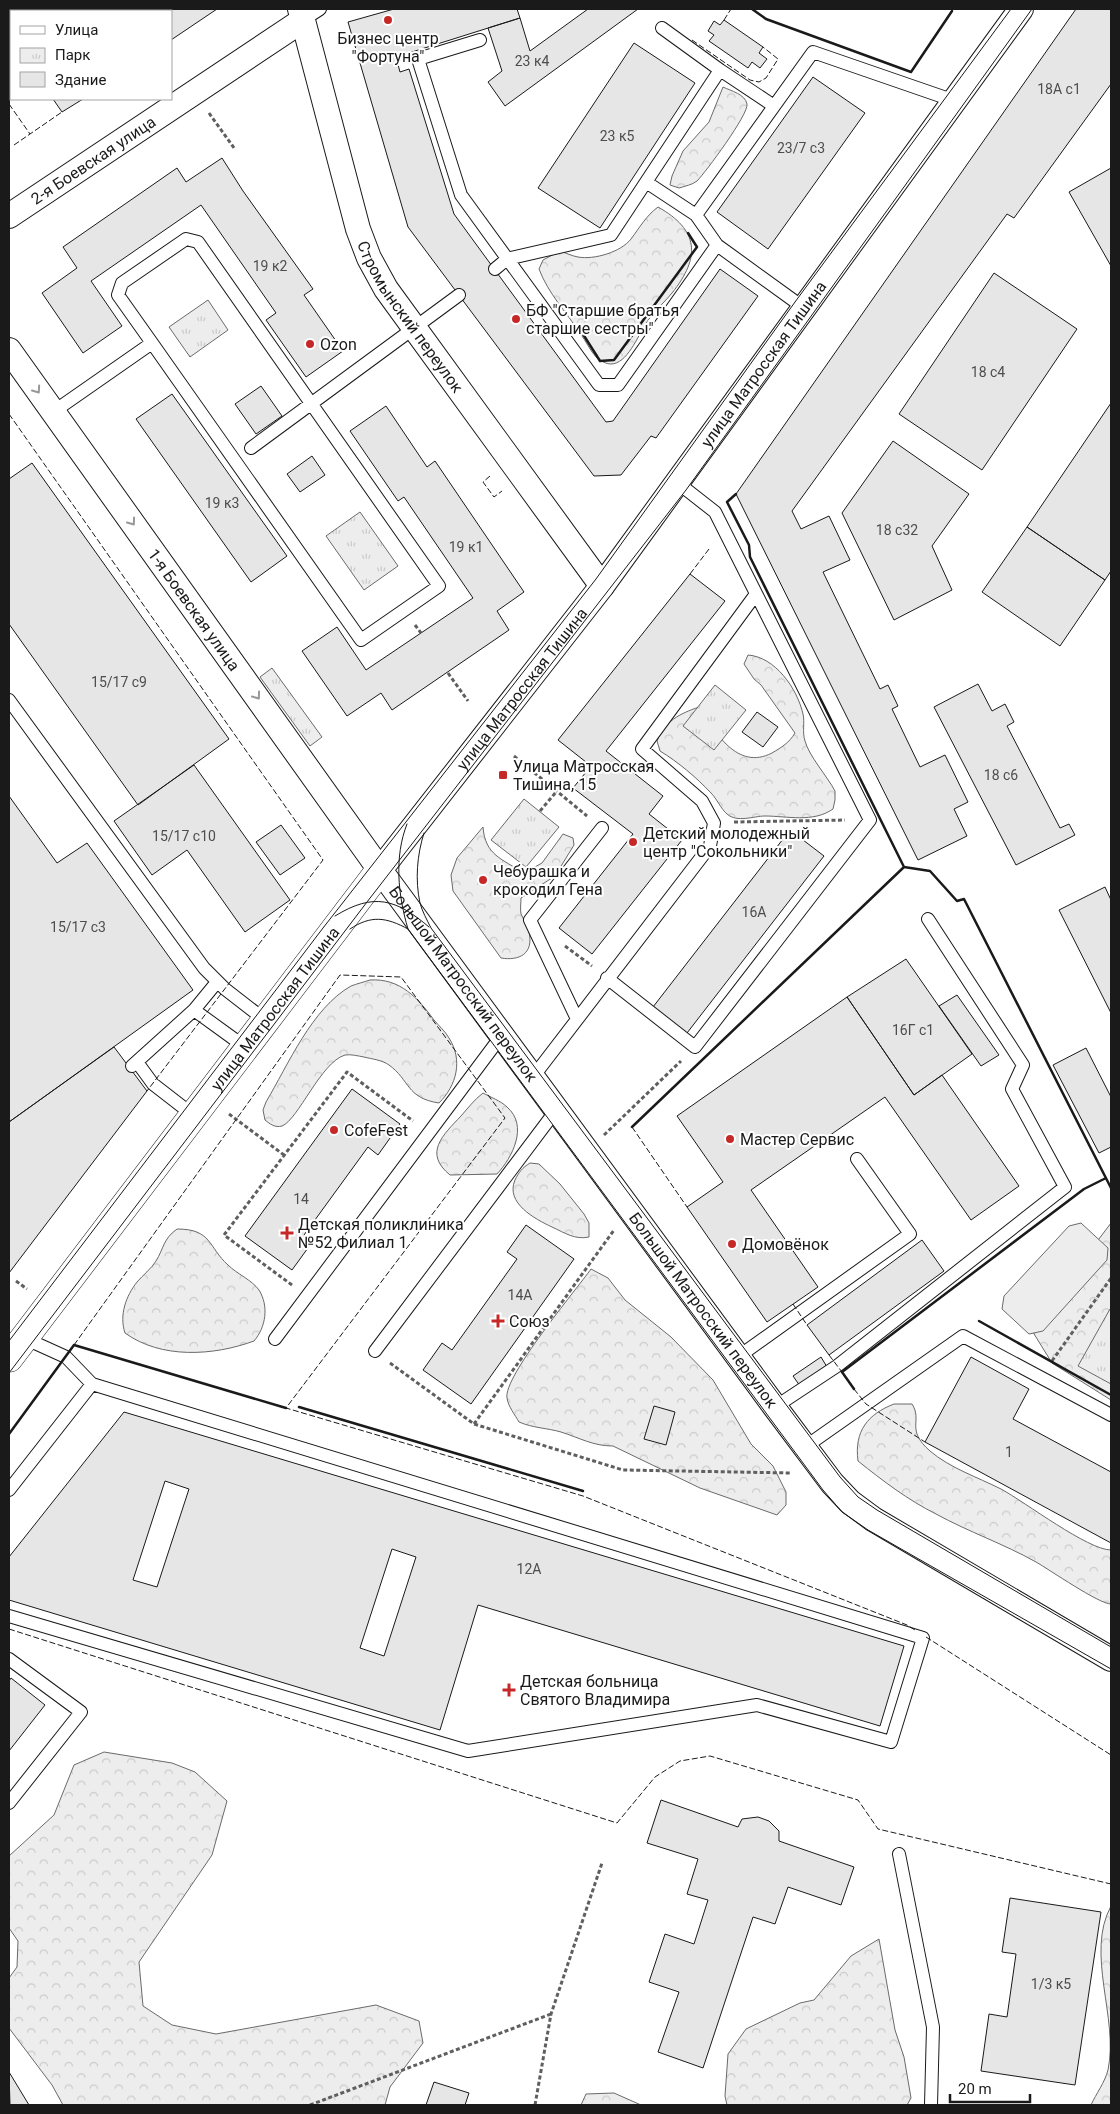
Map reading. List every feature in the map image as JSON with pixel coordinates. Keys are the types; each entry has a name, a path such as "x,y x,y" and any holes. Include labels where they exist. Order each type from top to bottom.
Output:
{"street":[{"name":"улица Матросская Тишина","path":"16,1348 380,870 602,586 1021,9"},
{"name":"2-я Боевская улица","path":"9,216 307,12"},
{"name":"Стромынский переулок","path":"307,12 358,229 369,258 386,289 602,586"},
{"name":"1-я Боевская улица","path":"9,350 380,870"},
{"name":"Большой Матросский переулок","path":"380,870 557,1109 774,1408 850,1502 873,1519 1111,1659"}],"lane":[{"path":"662,28 774,106"},
{"path":"480,40 418,59 461,195 599,385 618,385 717,245"},
{"path":"696,215 813,52 955,101"},
{"path":"494,269 507,259 611,235 720,70"},
{"path":"646,182 696,215 717,245 804,308"},
{"path":"186,239 198,242 439,586 361,640 152,343 118,295 122,283 186,239"},
{"path":"251,448 459,295"},
{"path":"53,412 152,343"},
{"path":"607,978 695,1047 870,820 715,512 678,483"},
{"path":"533,1077 710,846 714,823 702,801 642,749 756,594"},
{"path":"9,700 204,968 218,982 265,1020"},
{"path":"577,1018 530,920 602,828"},
{"path":"774,1408 837,1366 1065,1187 1012,1089 1023,1065 928,919"},
{"path":"193,1115 153,1084 135,1064 194,1010 218,982"},
{"path":"194,1010 245,1047"},
{"path":"275,1339 502,1035"},
{"path":"375,1351 557,1109"},
{"path":"738,1357 910,1234 857,1159"},
{"path":"805,1447 963,1336 1111,1415"},
{"path":"9,1616 468,1751 757,1705 891,1742 923,1638 92,1384 66,1357 16,1348"},
{"path":"9,1490 92,1384"},
{"path":"9,1659 81,1712 9,1803"},
{"path":"899,1854 933,2027 931,2105"}],"path":[{"path":"210,113 234,148"},
{"path":"448,672 468,701"},
{"path":"514,756 602,828"},
{"path":"540,811 557,791"},
{"path":"714,823 870,820"},
{"path":"530,920 607,978"},
{"path":"602,1137 695,1047"},
{"path":"307,1296 224,1235 346,1072 429,1133"},
{"path":"228,1114 284,1155"},
{"path":"474,1424 614,1230"},
{"path":"1051,1361 1111,1278"},
{"path":"16,1281 28,1289"},
{"path":"375,1351 474,1424 623,1470 793,1473"},
{"path":"535,2105 551,2014 602,1863"},
{"path":"310,2105 551,2014"}],"green space":[{"path":"723,87 744,98 747,104 746,110 717,156 697,181 679,188 670,185 683,151 709,122"},
{"path":"658,207 682,225 688,235 691,245 691,256 688,268 672,293 648,321 627,355 617,363 605,363 592,352 552,294 539,269 543,260 560,251 584,258 607,254 621,248 627,244"},
{"path":"208,300 228,330 190,357 169,327"},
{"path":"360,512 398,566 364,590 326,536"},
{"path":"748,655 767,661 776,668 796,694 803,714 804,738 807,747 835,791 833,809 817,816 800,818 765,816 741,819 731,817 699,781 660,751 657,741 664,728 685,712 699,707 712,727 728,746 748,757 759,757 772,753 790,739 795,733 744,664"},
{"path":"272,668 322,737 310,746 260,677"},
{"path":"715,685 746,710 714,750 683,726"},
{"path":"524,799 559,827 526,867 491,840"},
{"path":"483,827 484,836 491,850 502,860 524,873 542,863 563,834 573,838 574,845 555,876 521,898 521,914 527,925 530,940 527,951 519,957 501,958 453,891 451,875 457,858"},
{"path":"370,980 390,982 407,991 415,997 447,1035 453,1046 457,1063 454,1080 445,1096 439,1103 428,1101 414,1093 396,1071 386,1063 364,1057 345,1055 327,1068 288,1122 282,1126 275,1126 269,1123 265,1120 263,1110 266,1102 302,1038 324,1008 337,996 351,986"},
{"path":"483,1093 505,1105 514,1115 517,1123 517,1132 513,1151 497,1174 450,1175 442,1167 438,1159 439,1144 448,1130"},
{"path":"530,1163 539,1164 560,1184 584,1214 589,1223 589,1237 575,1237 561,1232 530,1215 518,1203 514,1196 515,1180 521,1170"},
{"path":"1081,1223 1108,1248 1107,1260 1043,1331 1029,1334 1002,1309 1004,1296 1069,1226"},
{"path":"1111,1223 1111,1400 1052,1363 1031,1329"},
{"path":"177,1229 197,1232 203,1236 228,1265 259,1290 264,1303 265,1316 261,1329 254,1341 222,1350 205,1352 171,1351 139,1341 125,1333 123,1313 130,1293 137,1282 154,1264 166,1240"},
{"path":"591,1269 608,1278 625,1300 671,1337 713,1380 751,1444 773,1466 786,1492 786,1505 777,1515 700,1488 613,1446 593,1443 561,1432 519,1422 507,1398 509,1387 516,1372"},
{"path":"1111,1309 1111,1384 1078,1366"},
{"path":"894,1404 912,1404 916,1415 918,1437 938,1457 1012,1495 1072,1534 1101,1548 1111,1550 1111,1604 1096,1599 1036,1562 926,1509 896,1490 858,1461 858,1441 865,1425 877,1413"},
{"path":"104,1752 172,1763 195,1772 227,1801 212,1855 139,1962 143,2006 172,2025 216,2034 376,2005 419,2021 423,2043 390,2087 385,2105 63,2105 52,2085 9,2028 9,1978 17,1967 18,1941 9,1928 9,1856 54,1815 74,1765"},
{"path":"1111,1906 1111,2105 1091,2105 1108,2070 1110,2050 1109,2029 1101,1945 1104,1925"},
{"path":"879,1939 895,2030 904,2057 911,2098 907,2105 727,2105 725,2096 728,2054 746,2029 800,2003 814,2000 851,1956"},
{"path":"614,2093 641,2105 581,2105 586,2094"}],"building":[{"path":"217,9 172,39 172,10 25,10"},
{"path":"394,9 517,9 520,18 396,57 400,72 409,69 454,214 606,422 613,421 720,269 758,296 656,438 651,436 621,475 594,476 408,227 348,22"},
{"path":"588,9 638,9 505,106 488,82 502,71 488,28 520,18 530,51"},
{"path":"1076,9 1111,9 1111,84 1014,218 1007,214 792,511 801,529 829,516 850,560 823,572 880,689 888,685 898,706 892,709 920,767 945,755 968,802 954,809 967,836 918,860 736,494"},
{"path":"724,20 763,47 759,53 767,59 760,68 752,62 748,68 709,41 714,35 708,31 714,21 720,25"},
{"path":"634,43 695,83 600,228 538,188"},
{"path":"813,77 865,113 768,249 717,212"},
{"path":"54,100 81,100 62,112"},
{"path":"222,158 243,191 313,289 304,295 343,351 306,377 266,320 276,313 201,205 91,281 122,326 83,353 42,293 77,268 63,247 177,168 186,182"},
{"path":"1111,168 1111,266 1069,192"},
{"path":"994,273 1077,329 982,470 899,414"},
{"path":"261,386 282,416 256,434 235,404"},
{"path":"172,394 287,556 251,582 136,419"},
{"path":"1111,403 1111,571 1105,580 1027,527"},
{"path":"386,406 427,467 435,461 524,592 497,611 509,630 392,710 381,693 347,716 302,651 337,627 366,670 473,598 404,497 398,501 350,431"},
{"path":"893,441 969,494 932,546 952,590 894,620 842,513"},
{"path":"312,456 325,475 300,492 287,474"},
{"path":"32,463 229,739 138,805 9,624 9,479"},
{"path":"1027,527 1105,580 1060,646 982,592"},
{"path":"690,574 725,601 606,751 663,796 649,814 682,840 592,954 559,928 633,834 573,788 591,766 558,740"},
{"path":"978,684 992,711 1005,704 1014,722 1007,726 1060,828 1069,824 1075,835 1016,865 934,707"},
{"path":"757,712 778,727 763,747 742,732"},
{"path":"194,765 290,900 245,932 187,850 152,875 114,821"},
{"path":"9,796 57,863 87,843 193,990 9,1122"},
{"path":"281,825 305,858 280,875 256,842"},
{"path":"790,830 824,856 687,1033 653,1007"},
{"path":"1105,887 1111,900 1111,1013 1059,910"},
{"path":"906,959 972,1054 914,1095 847,997"},
{"path":"957,995 999,1055 981,1066 939,1006"},
{"path":"847,997 914,1095 942,1075 1019,1186 971,1220 885,1097 751,1190 818,1287 767,1322 687,1207 723,1182 677,1116"},
{"path":"114,1047 147,1091 9,1273 9,1122"},
{"path":"1086,1048 1111,1097 1111,1147 1099,1153 1053,1065"},
{"path":"352,1089 400,1124 378,1155 368,1147 304,1235 313,1241 292,1270 245,1236"},
{"path":"526,1225 574,1259 471,1404 423,1370 442,1343 452,1350 517,1259 507,1252"},
{"path":"922,1240 944,1271 829,1355 807,1325"},
{"path":"821,1357 827,1367 800,1386 793,1376"},
{"path":"971,1357 1029,1389 1013,1419 1111,1472 1111,1543 925,1442"},
{"path":"654,1406 675,1412 666,1445 644,1439"},
{"path":"124,1412 904,1646 880,1726 478,1605 440,1730 9,1600 9,1557","holes":["165,1481 189,1489 157,1587 133,1580","392,1549 416,1557 384,1656 360,1648"]},
{"path":"11,1678 45,1705 9,1751 9,1681"},
{"path":"661,1800 738,1827 742,1819 758,1817 769,1821 779,1831 779,1841 854,1867 841,1905 788,1887 775,1924 753,1917 703,2068 658,2052 679,1992 649,1982 665,1934 694,1944 708,1900 687,1894 698,1859 647,1843"},
{"path":"1010,1898 1101,1912 1075,2085 981,2071 989,2014 1007,2017 1016,1954 1002,1952"},
{"path":"9,2072 29,2105 10,2105"},
{"path":"434,2082 469,2093 465,2105 426,2105"}],"tram line":[{"path":"9,1341 323,928 596,579 795,302 1011,9"},
{"path":"9,1373 367,902 686,490 1032,9"},
{"path":"407,824 400,850 399,876 402,903 408,929 823,1490 842,1512 868,1530 1111,1669"},
{"path":"424,833 418,859 418,894 431,928 840,1477 858,1497 877,1510 1111,1647"},
{"path":"335,916 349,908 362,904 384,902 406,910 429,927"},
{"path":"350,929 365,921 379,919 393,922 408,929"}],"fence":[{"path":"724,20 731,9"},
{"path":"692,40 750,80 759,82 766,78 778,59 763,47"},
{"path":"9,104 30,134"},
{"path":"14,145 62,112"},
{"path":"9,414 323,860 147,1091"},
{"path":"490,476 483,482 494,497 502,491"},
{"path":"690,574 709,549"},
{"path":"74,1345 340,975 401,977 505,1118 286,1408 583,1496 907,1625 915,1630"},
{"path":"632,1127 687,1207"},
{"path":"793,1304 807,1325"},
{"path":"829,1355 842,1372"},
{"path":"854,1389 866,1404 925,1442"},
{"path":"9,1629 617,1823 655,1777 680,1761 710,1756 858,1800 878,1829 1111,1884"},
{"path":"926,1637 1111,1755"}],"wall":[{"path":"752,9 766,19 911,72 952,11"},
{"path":"581,331 600,361 614,360 697,247 688,233"},
{"path":"736,494 727,502 749,545 750,557 904,867"},
{"path":"904,867 930,871 957,901 964,899 1111,1188"},
{"path":"632,1127 904,867"},
{"path":"854,1389 842,1372 1084,1189 1106,1178"},
{"path":"979,1321 1111,1395"},
{"path":"9,1434 74,1345 286,1408"},
{"path":"299,1407 583,1491"}],"place":[{"name":"Бизнес центр \"Фортуна\"","path":"388,20"},
{"name":"БФ \"Старшие братья старшие сестры\"","path":"516,319"},
{"name":"Ozon","path":"310,344"},
{"name":"Улица Матросская Тишина, 15","path":"503,775"},
{"name":"Детский молодежный центр \"Сокольники\"","path":"633,842"},
{"name":"Чебурашка и крокодил Гена","path":"483,880"},
{"name":"CofeFest","path":"334,1130"},
{"name":"Мастер Сервис","path":"730,1139"},
{"name":"Детская поликлиника №52 Филиал 1","path":"287,1233"},
{"name":"Домовёнок","path":"732,1244"},
{"name":"Союз","path":"498,1321"},
{"name":"Детская больница Святого Владимира","path":"509,1690"}]}
